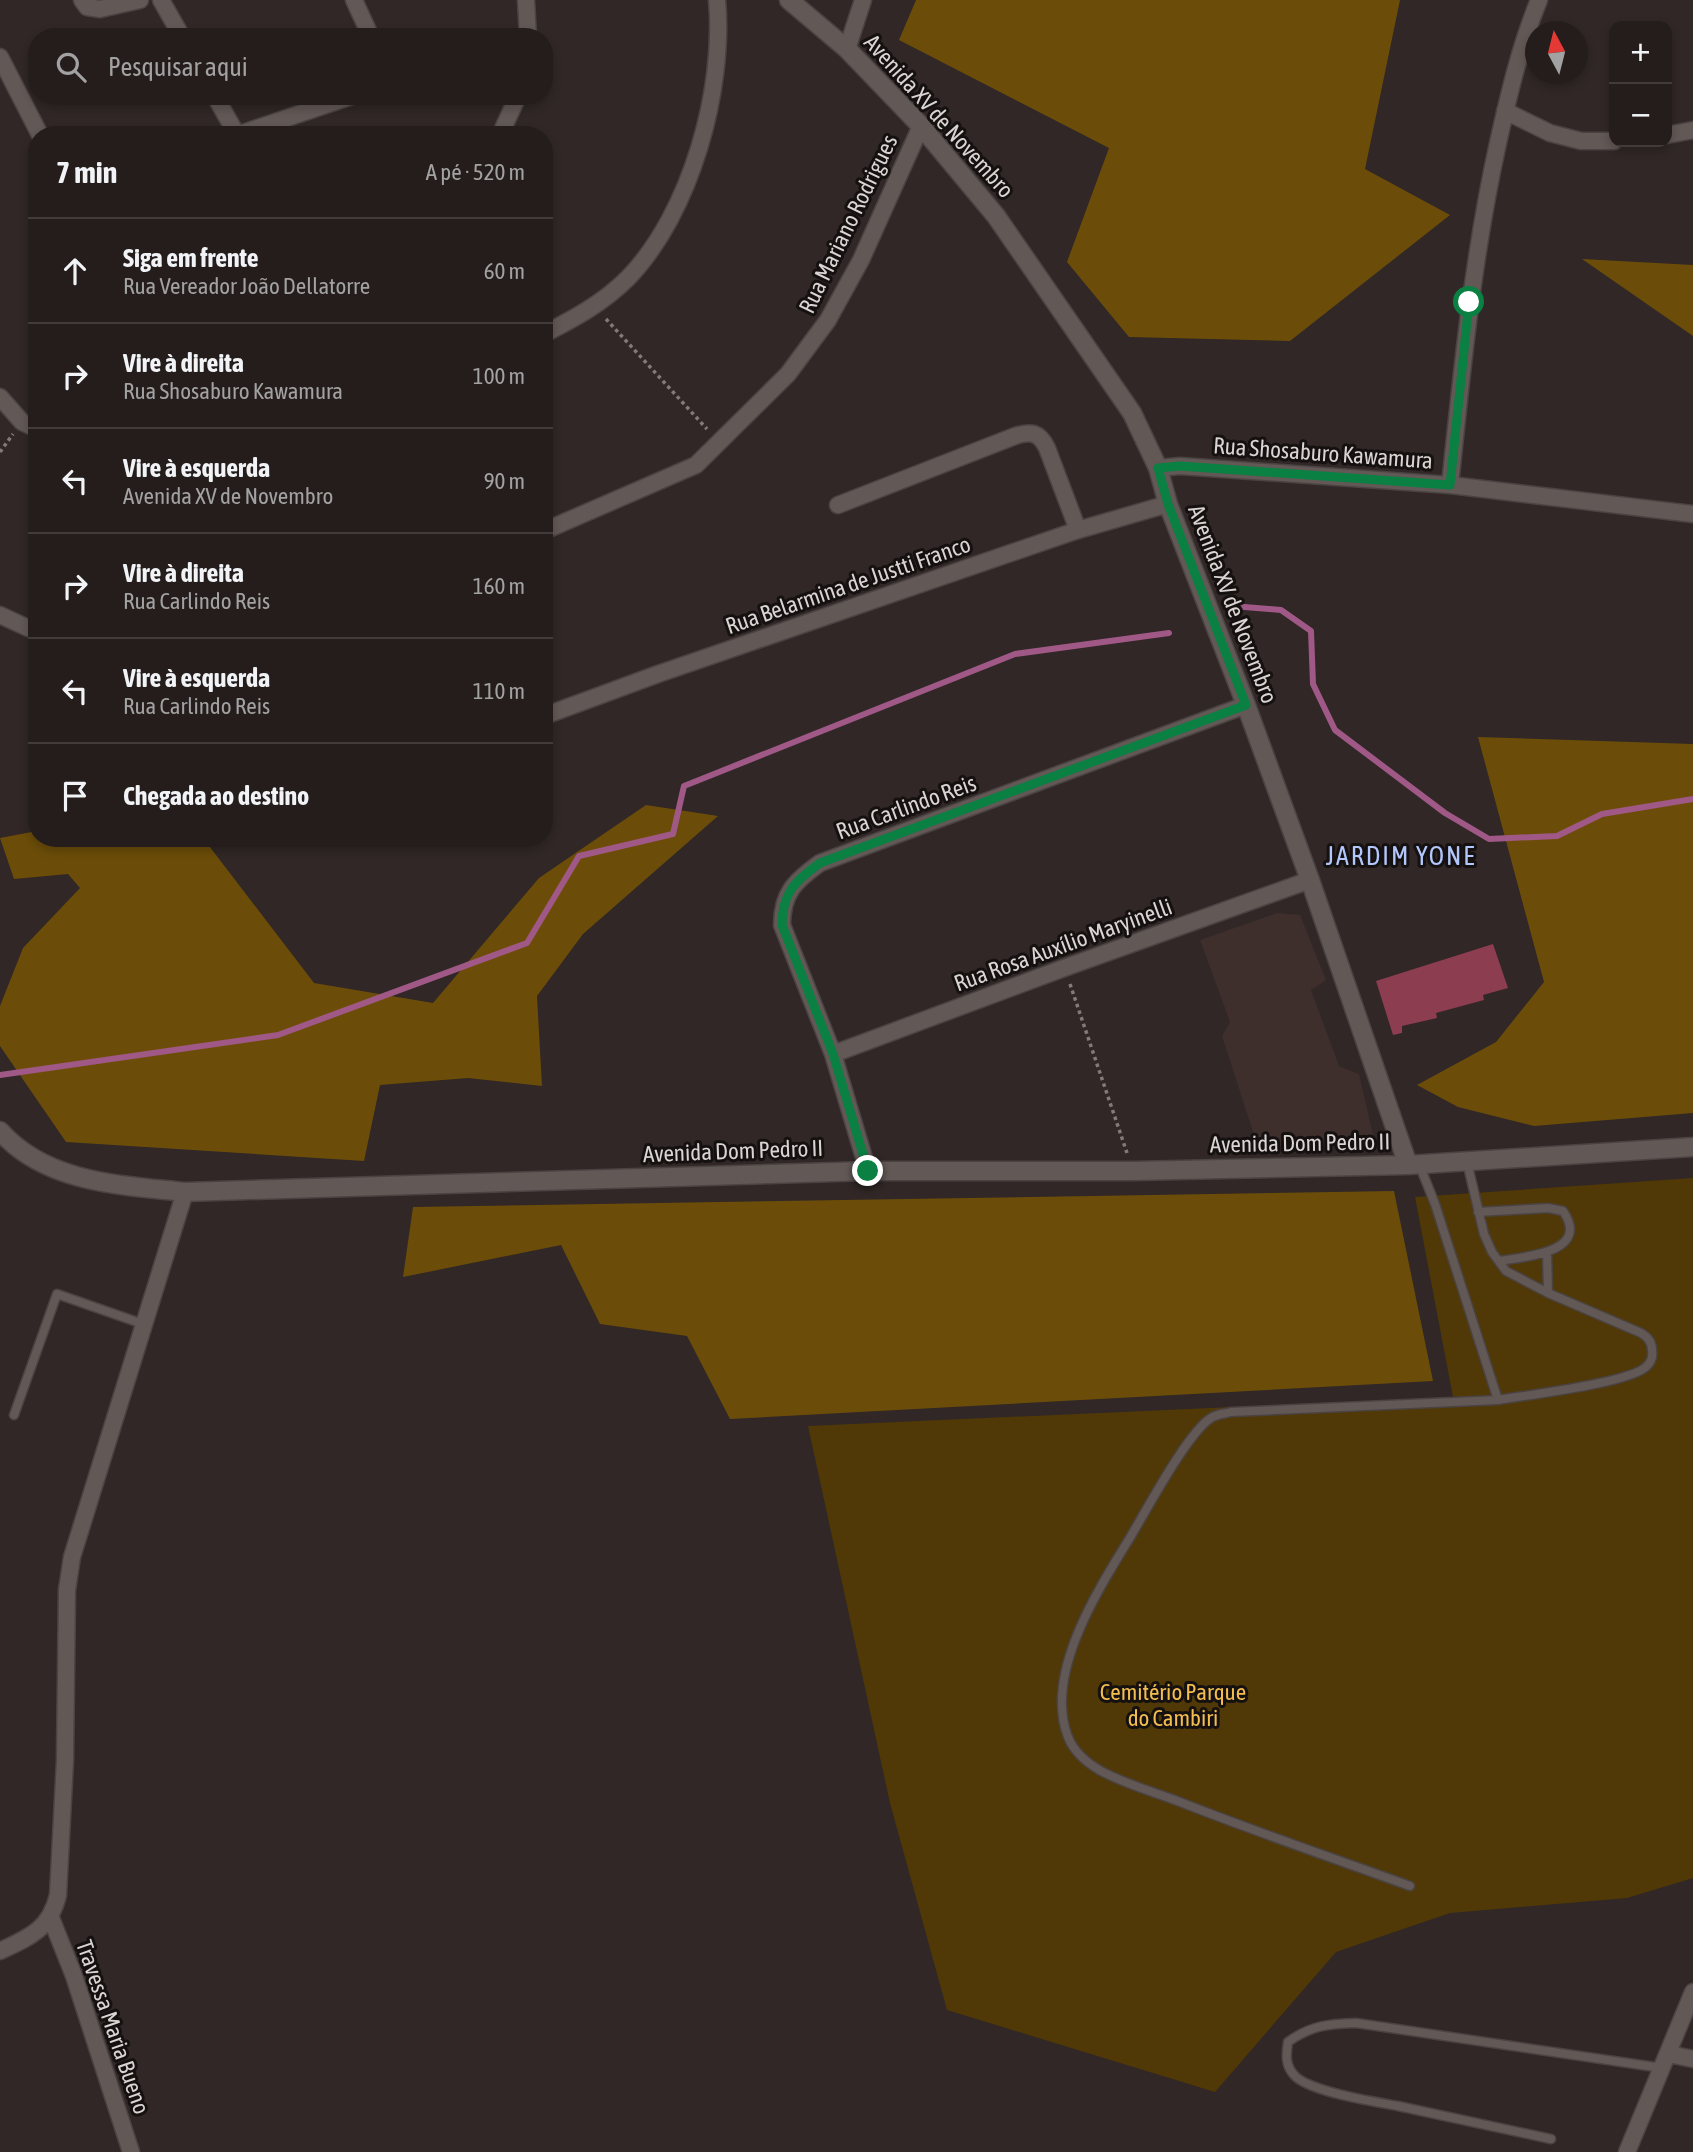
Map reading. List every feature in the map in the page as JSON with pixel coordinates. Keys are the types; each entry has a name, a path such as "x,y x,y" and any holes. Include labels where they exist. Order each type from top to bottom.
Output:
{"street":[{"path":"82,0 87,7 100,9 140,0"},
{"path":"162,0 177,28"},
{"path":"354,0 367,28"},
{"path":"526,0 528,28"},
{"path":"553,329 595,307 629,277 662,234 687,180 706,124 717,71 717,0"},
{"name":"Avenida XV de Novembro","path":"789,0 847,49 921,126 996,216 1132,413 1158,468 1168,504 1310,880 1397,1132 1414,1164"},
{"path":"847,49 863,0"},
{"path":"1450,485 1469,302 1480,228 1524,37 1539,0"},
{"path":"0,57 35,126"},
{"path":"220,105 232,126"},
{"path":"264,126 325,105"},
{"path":"504,126 514,105"},
{"path":"1505,111 1550,133 1581,141 1609,141"},
{"name":"Rua Mariano Rodrigues","path":"553,527 667,480 696,464 788,374 828,320 861,260 921,126"},
{"path":"1672,134 1693,130"},
{"path":"0,397 22,422 28,425"},
{"path":"838,505 1015,436 1032,433 1041,437 1047,448 1079,530"},
{"name":"Rua Shosaburo Kawamura","path":"1158,468 1180,466 1450,485 1693,514"},
{"name":"Rua Belarmina de Justti Franco","path":"553,713 657,674 1079,530 1168,504"},
{"path":"0,615 28,628"},
{"name":"Rua Carlindo Reis","path":"868,1171 833,1054 782,925 782,904 798,879 820,863 1246,705"},
{"name":"Rua Rosa Auxílio Maryinelli","path":"833,1054 1310,880"},
{"name":"Avenida Dom Pedro II","path":"0,1131 29,1156 62,1172 99,1183 185,1192 868,1171 1133,1171 1377,1166 1693,1147"},
{"path":"1377,1166 1391,1149 1397,1132"},
{"path":"0,1951 35,1932 51,1918 58,1895 65,1760 67,1590 79,1531 185,1192"},
{"name":"Travessa Maria Bueno","path":"51,1918 74,1976 131,2152"},
{"path":"1627,2152 1693,1992"},
{"path":"1665,2061 1693,2059"}],"lane":[{"path":"1410,1886 1200,1810 1102,1771 1079,1756 1069,1739 1061,1712 1065,1673 1083,1623 1111,1569 1187,1444 1212,1417 1231,1412 1498,1400 1617,1378 1647,1366 1653,1350 1648,1337 1548,1293 1506,1271 1484,1234 1467,1161"},
{"path":"1414,1164 1435,1204 1498,1400"},
{"path":"1478,1212 1548,1208 1563,1211 1569,1233 1566,1241 1559,1247 1547,1252 1499,1261"},
{"path":"1547,1252 1548,1293"},
{"path":"14,1415 57,1294 144,1324"},
{"path":"1551,2139 1348,2096 1311,2085 1297,2078 1289,2068 1286,2055 1288,2042 1303,2031 1330,2024 1356,2023 1665,2061"}],"path":[{"path":"595,307 720,443"},
{"path":"1064,968 1133,1171"}],"shaded area":[{"path":"916,0 1400,0 1365,169 1450,215 1290,341 1129,337 1067,262 1109,148 899,40"},
{"path":"1582,259 1693,265 1693,336"},
{"path":"1478,737 1693,744 1693,1113 1534,1126 1458,1107 1417,1085 1496,1042 1544,982"},
{"path":"646,805 718,816 583,934 537,996 542,1086 468,1078 380,1085 364,1161 66,1142 0,1046 0,1006 23,948 80,888 68,874 14,879 0,838 28,833 28,847 210,847 314,983 433,1003 539,878"},
{"path":"1277,913 1300,915 1326,980 1311,990 1339,1066 1359,1074 1374,1139 1358,1144 1258,1147 1222,1036 1230,1022 1200,940"},
{"path":"1394,1191 1433,1381 730,1419 687,1336 600,1324 561,1245 403,1277 413,1207"}],"green space":[{"name":"Cemitério Parque do Cambiri","path":"1693,1178 1693,1878 1627,1898 1450,1913 1336,1952 1215,2092 947,2010 890,1803 808,1426 1453,1397 1415,1197"}],"building":[{"path":"1493,944 1508,988 1483,995 1484,1000 1436,1013 1437,1018 1402,1026 1402,1033 1393,1035 1376,981"}],"waterway":[{"path":"1232,606 1281,610 1311,631 1313,684 1335,730 1445,813 1489,839 1557,836 1602,814 1693,799"},
{"path":"0,1075 278,1035 527,943 579,856 673,834 684,786 1015,654 1169,633"}],"district":[{"name":"JARDIM YONE","path":"1401,856"}],"route":[{"path":"868,1171 833,1054 782,925 782,904 798,879 820,863 1246,705 1168,504 1158,468 1180,466 1450,485 1469,302"}]}
